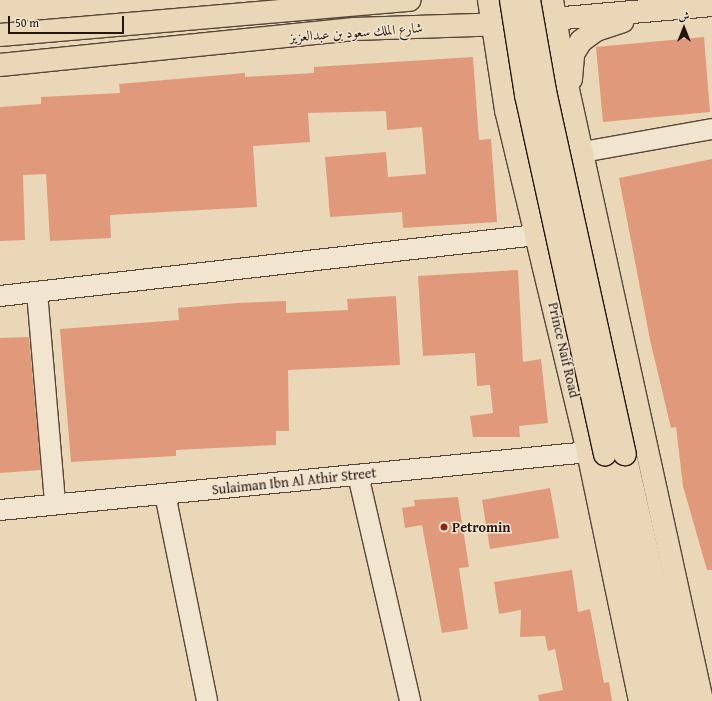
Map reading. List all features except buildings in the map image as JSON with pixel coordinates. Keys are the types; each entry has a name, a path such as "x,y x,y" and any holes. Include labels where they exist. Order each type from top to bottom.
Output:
{"main road":[{"name":"شارع الملك سعود بن عبدالعزيز","path":"0,35 407,0"},
{"name":"Prince Naif Road","path":"489,0 491,25 506,110 536,235 606,453 640,701"},
{"path":"511,0 526,95 660,701"},
{"path":"529,0 606,453 681,701"},
{"name":"شارع الملك سعود بن عبدالعزيز","path":"0,65 354,29 491,25 554,10 652,10 712,5"},
{"path":"554,10 570,94 702,701"},
{"path":"570,94 573,54 581,41 596,30 652,10"},
{"path":"354,29 468,36 479,45 506,110"}],"street":[{"path":"583,152 712,129"},
{"path":"0,296 536,235"},
{"path":"37,292 55,504"},
{"name":"Sulaiman Ibn Al Athir Street","path":"0,510 358,475 606,453"},
{"path":"358,475 410,701"},
{"path":"165,494 207,701"}],"place":[{"name":"Petromin","path":"444,527"}]}
